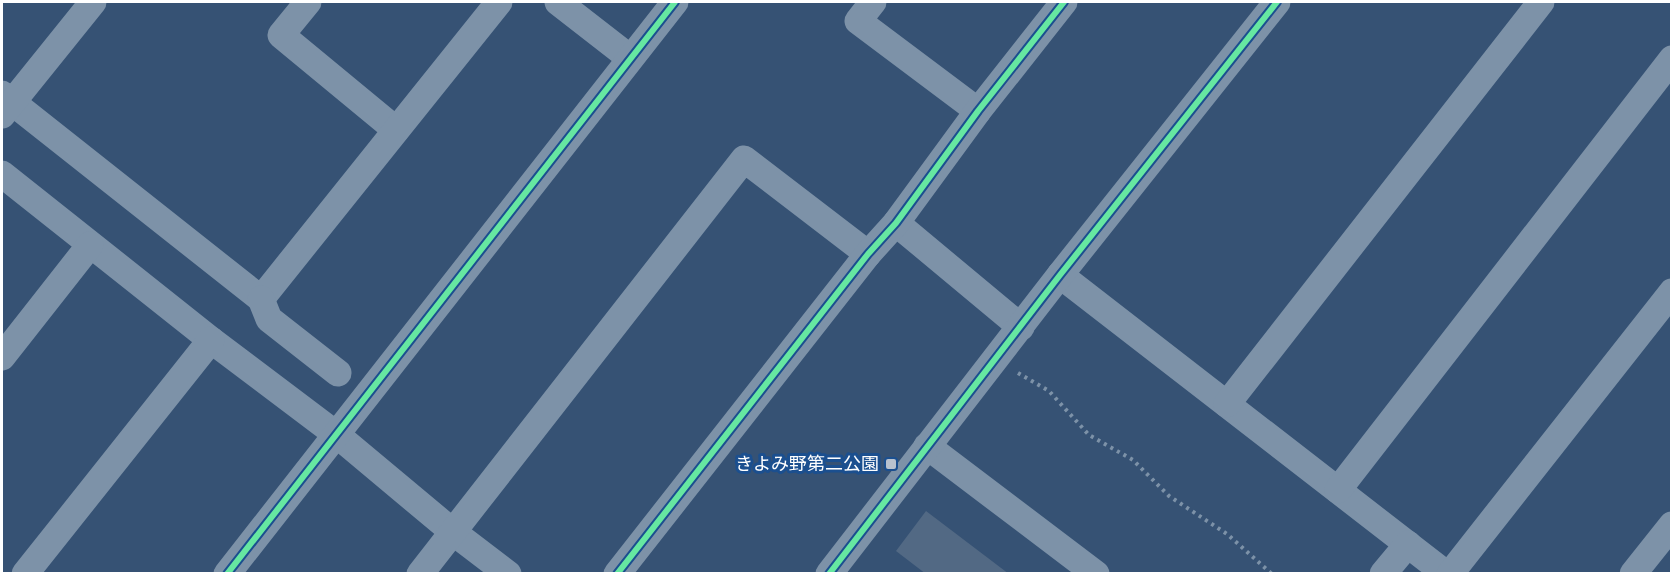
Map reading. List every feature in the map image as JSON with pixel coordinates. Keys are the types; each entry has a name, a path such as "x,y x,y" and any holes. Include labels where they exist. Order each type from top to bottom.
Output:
{"street":[{"path":"93,2 5,104 261,299 269,319 338,373"},
{"path":"308,2 281,35 396,130"},
{"path":"261,299 500,2"},
{"path":"558,2 630,58"},
{"path":"227,573 338,435 675,2"},
{"path":"873,2 858,21 978,111"},
{"path":"617,573 868,254 896,223 978,111 1064,2"},
{"path":"829,573 1060,275 1277,2"},
{"path":"1227,404 1541,2"},
{"path":"1338,490 1671,59"},
{"path":"420,573 744,159 868,254"},
{"path":"2,174 211,340 338,435 453,532 508,573"},
{"path":"896,223 1014,336"},
{"path":"2,357 90,245"},
{"path":"1060,275 1448,573 1671,292"},
{"path":"26,573 211,340"},
{"path":"927,446 1096,573"},
{"path":"1633,573 1671,525"},
{"path":"1383,573 1408,544"}],"path":[{"path":"1014,336 1021,355 1011,369 1049,391 1089,435 1133,460 1168,496 1227,534 1272,573"}],"building":[{"path":"926,511 1009,574 926,574 896,551"}],"cycle path":[{"path":"227,574 675,2"},
{"path":"617,574 868,254 896,223 978,111 1064,2"},
{"path":"829,574 1060,275 1277,2"}],"place":[{"name":"きよみ野第二公園","path":"891,464"}]}
